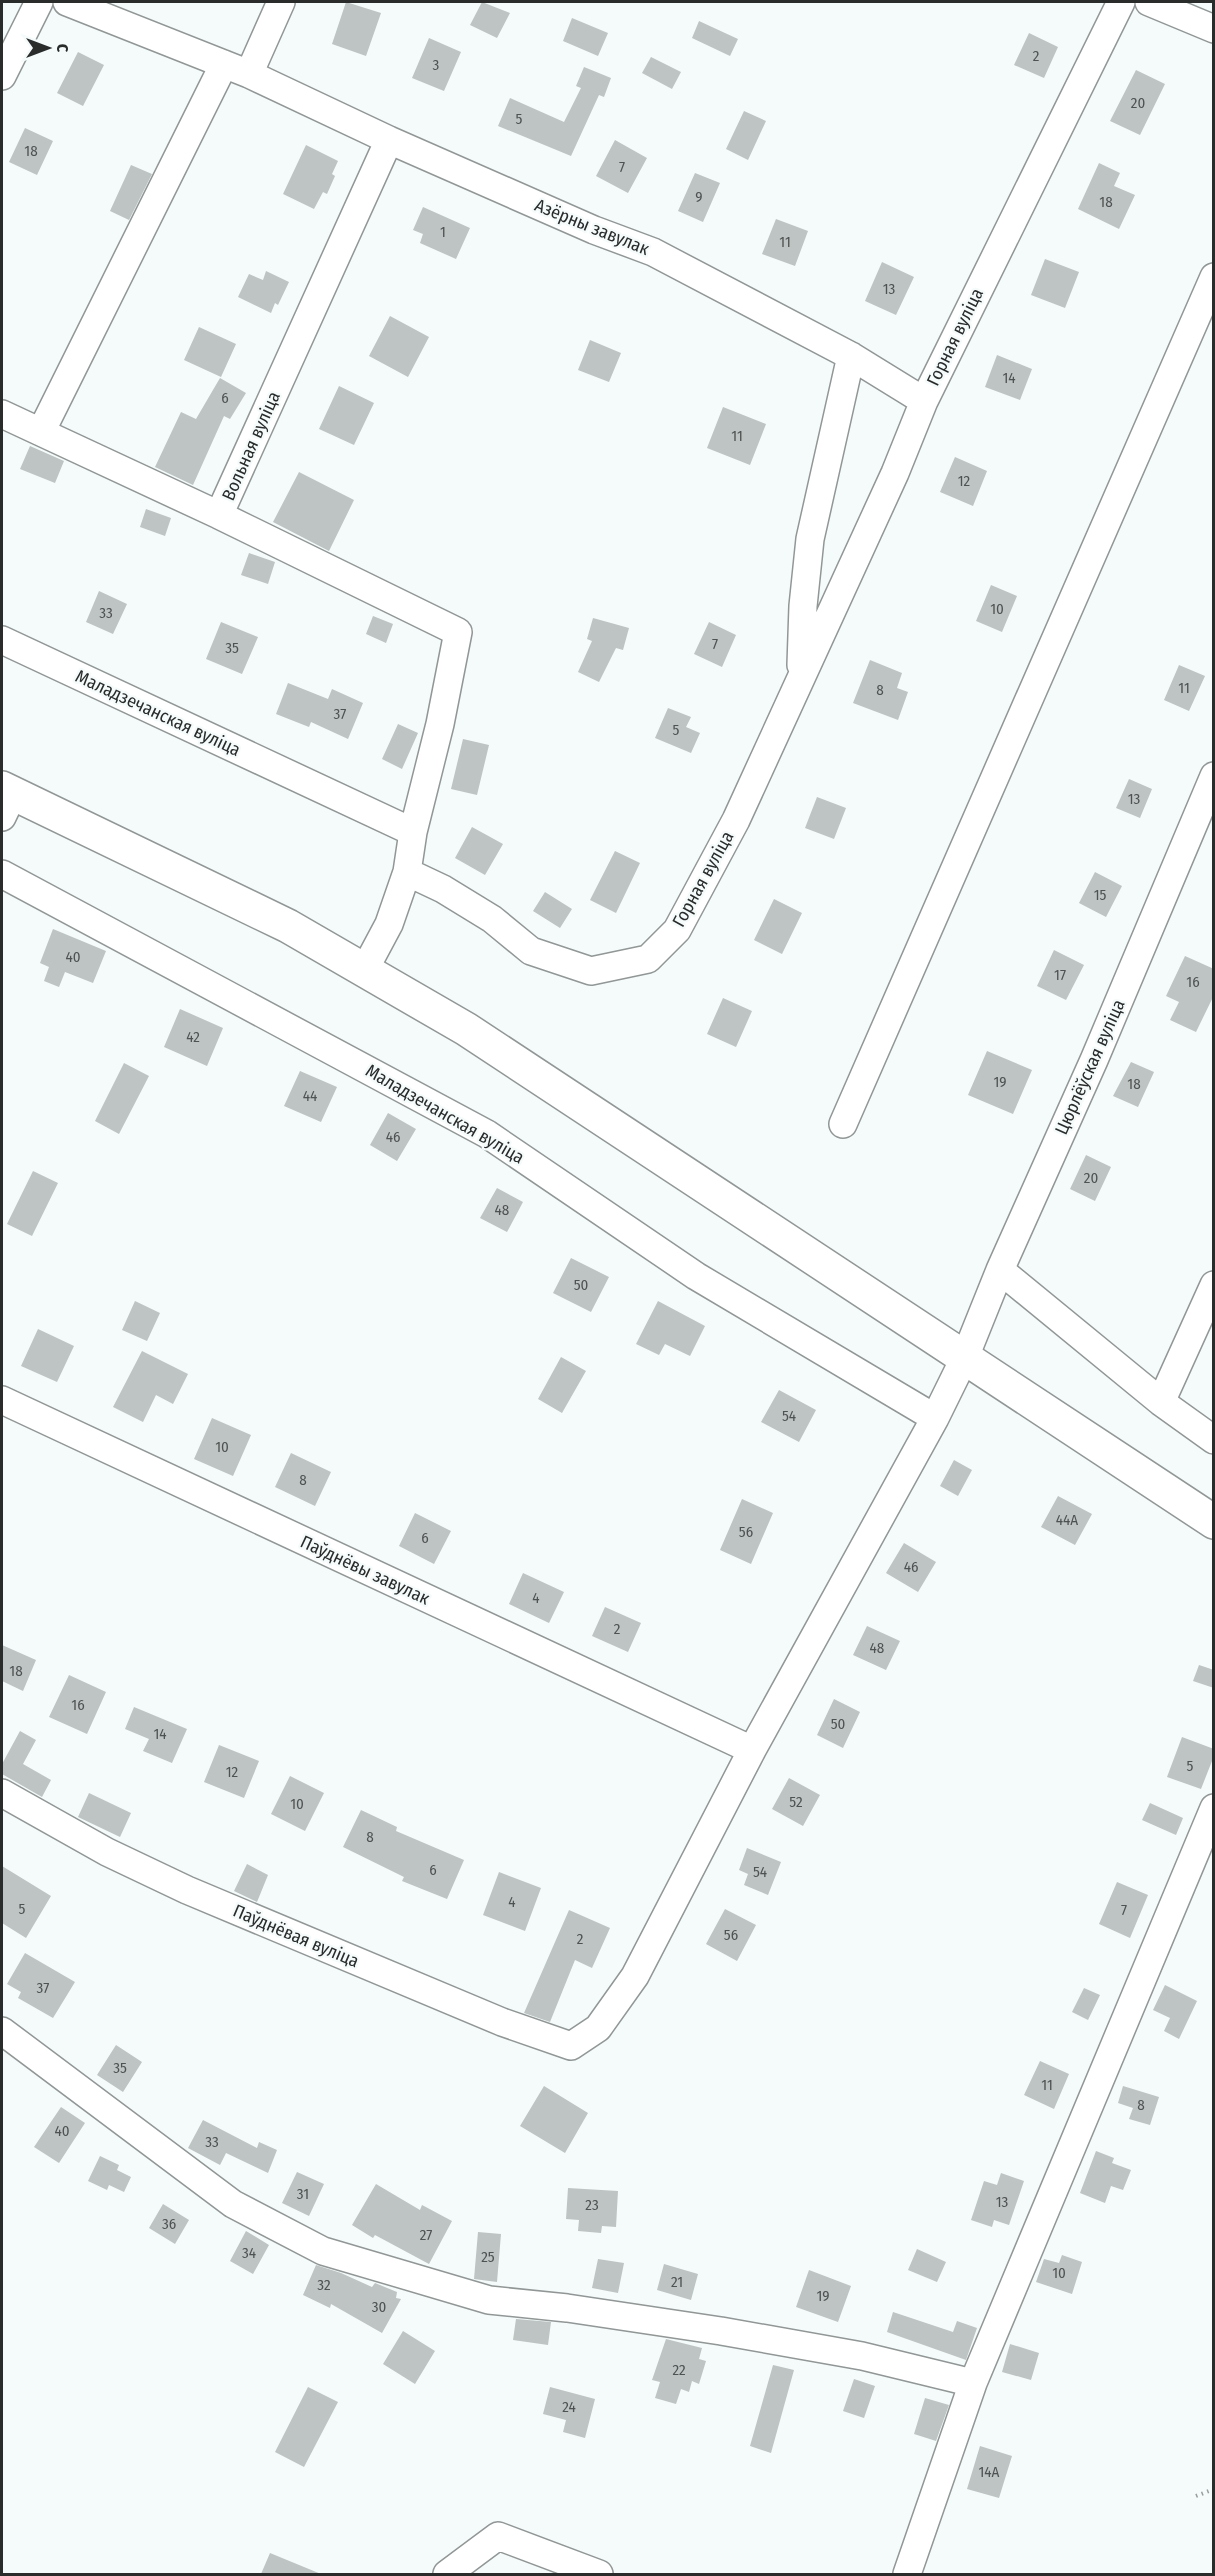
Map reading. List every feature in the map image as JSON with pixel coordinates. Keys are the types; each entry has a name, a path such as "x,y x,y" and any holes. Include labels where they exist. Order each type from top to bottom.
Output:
{"main road":[{"path":"5,800 288,926 466,1029 1214,1522"}],"street":[{"path":"2,76 39,2"},
{"name":"Азёрны завулак","path":"67,2 224,64 389,140 594,230 653,252 851,356 924,401"},
{"path":"249,75 281,2"},
{"name":"Горная вуліца","path":"407,872 443,889 492,920 531,951 591,971 648,959 677,930 736,820 894,473 924,401 1120,2"},
{"path":"1149,2 1214,29"},
{"path":"41,432 224,64"},
{"name":"Вольная вуліца","path":"389,140 219,515 458,632 440,724 412,832"},
{"path":"843,1124 1214,278"},
{"name":"Горная вуліца","path":"801,678 803,606 810,539 851,356"},
{"path":"2,414 219,515"},
{"name":"Маладзечанская вуліца","path":"2,640 412,832"},
{"name":"Цюрлёўская вуліца","path":"598,2028 635,1976 740,1745 935,1418 965,1357 1000,1270 1094,1059 1214,776"},
{"path":"365,969 389,924 407,872 412,832"},
{"name":"Маладзечанская вуліца","path":"2,874 487,1134 696,1276 935,1418"},
{"path":"1000,1270 1161,1402 1214,1440"},
{"path":"1161,1402 1214,1285"},
{"name":"Паўднёвы завулак","path":"2,1400 740,1745"},
{"name":"Паўднёвая вуліца","path":"2,1792 107,1852 177,1885 502,2022 571,2046 598,2028"},
{"path":"907,2574 973,2383 1214,1808"},
{"path":"2,2031 233,2204 323,2251 489,2300 567,2308 721,2331 862,2356 973,2383"},
{"path":"447,2574 498,2536 599,2574"}],"path":[{"path":"1196,2496 1214,2489"}],"building":[{"path":"346,2 381,13 366,56 332,44"},
{"path":"482,2 510,13 497,38 470,25"},
{"path":"572,18 608,33 598,56 563,41"},
{"path":"699,21 738,39 730,56 692,38"},
{"path":"1029,33 1058,47 1044,78 1014,65"},
{"path":"429,38 461,52 444,91 412,78"},
{"path":"78,52 104,65 83,106 57,93"},
{"path":"651,57 681,72 672,89 642,73"},
{"path":"584,67 611,78 604,97 599,95 571,156 498,126 510,98 564,122 581,88 576,86"},
{"path":"1136,70 1165,84 1140,135 1110,121"},
{"path":"744,111 766,121 748,160 726,149"},
{"path":"25,128 53,141 37,175 9,162"},
{"path":"615,140 647,158 628,193 596,176"},
{"path":"306,145 338,161 332,174 335,176 327,194 323,192 314,209 283,194"},
{"path":"1099,163 1120,173 1114,186 1135,195 1119,229 1078,209"},
{"path":"131,165 152,174 129,220 110,211"},
{"path":"695,173 720,183 703,222 678,211"},
{"path":"423,207 470,228 456,259 420,243 423,234 413,230"},
{"path":"776,219 808,231 795,266 762,254"},
{"path":"1045,259 1079,272 1065,308 1031,295"},
{"path":"882,262 914,277 896,315 865,301"},
{"path":"266,271 289,282 278,305 275,303 271,313 238,297 249,274 263,280"},
{"path":"390,316 429,337 408,377 369,356"},
{"path":"199,327 236,344 221,377 184,360"},
{"path":"590,340 621,353 609,382 578,370"},
{"path":"997,355 1032,369 1020,400 985,387"},
{"path":"220,378 246,393 230,419 224,416 193,485 155,467 181,412 196,419"},
{"path":"339,386 374,403 354,445 319,429"},
{"path":"723,407 766,424 750,465 707,448"},
{"path":"30,446 64,461 55,483 20,469"},
{"path":"955,457 987,471 973,506 940,492"},
{"path":"299,472 354,500 329,551 273,522"},
{"path":"146,509 171,518 165,536 140,527"},
{"path":"249,553 275,562 268,584 241,575"},
{"path":"991,585 1017,596 1002,632 976,621"},
{"path":"99,591 127,604 113,634 86,622"},
{"path":"373,616 393,624 386,643 366,634"},
{"path":"593,618 629,628 623,650 616,648 599,682 578,672 592,641 587,639"},
{"path":"221,622 258,637 242,674 206,659"},
{"path":"709,622 736,635 722,667 694,654"},
{"path":"870,660 902,673 897,688 908,692 898,720 853,703"},
{"path":"1179,665 1205,676 1189,711 1164,700"},
{"path":"288,683 328,699 332,689 363,703 348,739 311,722 309,727 276,714"},
{"path":"668,708 691,717 686,727 700,733 691,753 655,738"},
{"path":"398,724 418,733 402,769 382,759"},
{"path":"463,739 489,745 477,795 451,789"},
{"path":"1129,779 1152,789 1140,818 1116,808"},
{"path":"817,797 846,808 834,839 805,828"},
{"path":"472,827 503,844 485,875 455,858"},
{"path":"615,851 640,863 616,913 590,900"},
{"path":"1095,872 1122,886 1106,917 1079,903"},
{"path":"545,892 572,909 560,928 533,911"},
{"path":"774,899 802,913 782,954 754,940"},
{"path":"53,929 106,951 93,983 65,972 59,987 44,981 49,967 40,963"},
{"path":"1054,950 1084,965 1066,1000 1037,986"},
{"path":"1185,956 1214,969 1214,995 1196,1032 1170,1020 1179,1002 1166,996"},
{"path":"723,998 752,1011 736,1047 707,1034"},
{"path":"180,1009 223,1028 207,1066 164,1047"},
{"path":"987,1051 1032,1070 1013,1114 968,1095"},
{"path":"1131,1062 1154,1072 1138,1107 1113,1096"},
{"path":"124,1063 149,1076 119,1134 95,1121"},
{"path":"300,1071 337,1087 321,1122 284,1106"},
{"path":"388,1113 416,1129 397,1161 370,1145"},
{"path":"1086,1155 1111,1167 1095,1201 1070,1189"},
{"path":"33,1171 58,1183 32,1236 7,1224"},
{"path":"497,1188 523,1202 507,1232 480,1218"},
{"path":"571,1258 609,1277 591,1312 553,1293"},
{"path":"135,1301 160,1313 147,1341 122,1330"},
{"path":"658,1301 705,1326 690,1356 665,1344 659,1355 636,1344"},
{"path":"38,1329 74,1346 57,1382 21,1366"},
{"path":"142,1351 188,1374 173,1404 156,1395 143,1422 113,1407"},
{"path":"561,1357 586,1371 562,1413 538,1399"},
{"path":"779,1390 816,1410 799,1442 761,1422"},
{"path":"212,1418 251,1435 233,1476 194,1459"},
{"path":"291,1453 331,1472 315,1506 275,1487"},
{"path":"954,1460 972,1470 958,1496 940,1486"},
{"path":"1058,1496 1092,1514 1075,1545 1041,1527"},
{"path":"742,1499 773,1513 751,1564 720,1550"},
{"path":"415,1513 451,1531 434,1564 399,1546"},
{"path":"904,1543 936,1562 918,1592 886,1573"},
{"path":"523,1573 564,1592 549,1623 509,1604"},
{"path":"605,1607 641,1623 628,1652 592,1636"},
{"path":"867,1626 900,1641 886,1670 853,1655"},
{"path":"2,1645 36,1660 23,1691 2,1681"},
{"path":"1199,1665 1214,1670 1214,1688 1193,1681"},
{"path":"69,1675 106,1692 87,1734 49,1717"},
{"path":"834,1699 860,1712 843,1748 817,1735"},
{"path":"134,1707 187,1729 172,1763 143,1751 149,1739 125,1729"},
{"path":"20,1731 36,1740 23,1764 51,1780 42,1797 2,1774 2,1764"},
{"path":"1182,1737 1214,1749 1214,1756 1201,1789 1167,1777"},
{"path":"219,1745 259,1761 244,1798 204,1782"},
{"path":"290,1776 324,1793 305,1831 271,1814"},
{"path":"789,1778 820,1795 803,1826 772,1809"},
{"path":"89,1793 131,1813 120,1837 78,1817"},
{"path":"1150,1803 1183,1818 1176,1835 1142,1820"},
{"path":"361,1810 397,1827 396,1831 464,1860 447,1899 402,1881 404,1877 343,1847"},
{"path":"747,1848 781,1862 768,1895 744,1885 748,1874 739,1870"},
{"path":"247,1864 268,1875 257,1902 234,1891"},
{"path":"2,1866 51,1896 26,1938 2,1923"},
{"path":"499,1872 541,1888 525,1931 483,1915"},
{"path":"1117,1882 1148,1895 1130,1938 1099,1924"},
{"path":"725,1909 756,1925 737,1961 706,1944"},
{"path":"569,1910 610,1928 592,1968 575,1960 550,2022 524,2013"},
{"path":"25,1953 75,1982 53,2018 18,1998 21,1992 7,1984"},
{"path":"1165,1985 1197,2001 1179,2039 1164,2031 1170,2018 1153,2010"},
{"path":"1084,1988 1100,1995 1088,2020 1072,2012"},
{"path":"116,2045 142,2062 123,2092 97,2075"},
{"path":"1040,2061 1069,2074 1054,2109 1024,2095"},
{"path":"544,2086 588,2113 565,2153 520,2126"},
{"path":"1123,2086 1159,2097 1150,2125 1129,2119 1133,2108 1118,2103"},
{"path":"61,2107 85,2123 59,2163 34,2147"},
{"path":"203,2120 257,2148 259,2142 277,2150 268,2173 226,2153 220,2165 188,2148"},
{"path":"1096,2151 1114,2158 1112,2163 1131,2170 1123,2190 1111,2186 1105,2203 1080,2193"},
{"path":"100,2156 119,2165 117,2170 131,2177 124,2192 109,2185 107,2190 88,2181"},
{"path":"297,2172 324,2184 309,2216 282,2203"},
{"path":"1001,2173 1024,2181 1009,2225 994,2220 992,2227 971,2220 984,2181 997,2185"},
{"path":"376,2184 420,2210 422,2205 452,2221 429,2264 375,2235 373,2238 352,2225"},
{"path":"568,2188 618,2191 616,2227 602,2226 601,2233 578,2231 579,2220 566,2219"},
{"path":"163,2204 189,2220 175,2244 149,2228"},
{"path":"246,2231 269,2245 253,2274 230,2261"},
{"path":"478,2232 501,2234 497,2282 474,2279"},
{"path":"917,2249 946,2262 937,2282 908,2270"},
{"path":"1062,2255 1082,2262 1072,2294 1036,2282 1044,2259 1059,2263"},
{"path":"598,2259 624,2263 618,2293 592,2288"},
{"path":"664,2264 698,2274 691,2300 657,2290"},
{"path":"316,2265 372,2287 375,2283 397,2292 396,2298 401,2299 382,2333 331,2304 330,2308 303,2295"},
{"path":"809,2270 851,2286 838,2322 796,2307"},
{"path":"893,2312 953,2332 957,2321 977,2328 966,2360 887,2332"},
{"path":"516,2319 551,2322 548,2345 513,2340"},
{"path":"403,2331 435,2351 415,2384 383,2364"},
{"path":"666,2339 702,2348 699,2359 706,2361 699,2384 692,2381 689,2392 681,2389 676,2404 655,2398 660,2382 652,2380"},
{"path":"1010,2344 1039,2353 1031,2380 1002,2372"},
{"path":"773,2365 794,2370 771,2453 750,2446"},
{"path":"854,2379 875,2386 864,2418 843,2411"},
{"path":"308,2387 338,2402 304,2467 275,2452"},
{"path":"550,2387 595,2399 585,2438 563,2432 566,2420 543,2414"},
{"path":"925,2398 949,2405 936,2441 914,2434"},
{"path":"980,2446 1012,2456 999,2498 967,2489"},
{"path":"270,2553 321,2574 261,2574"}]}
